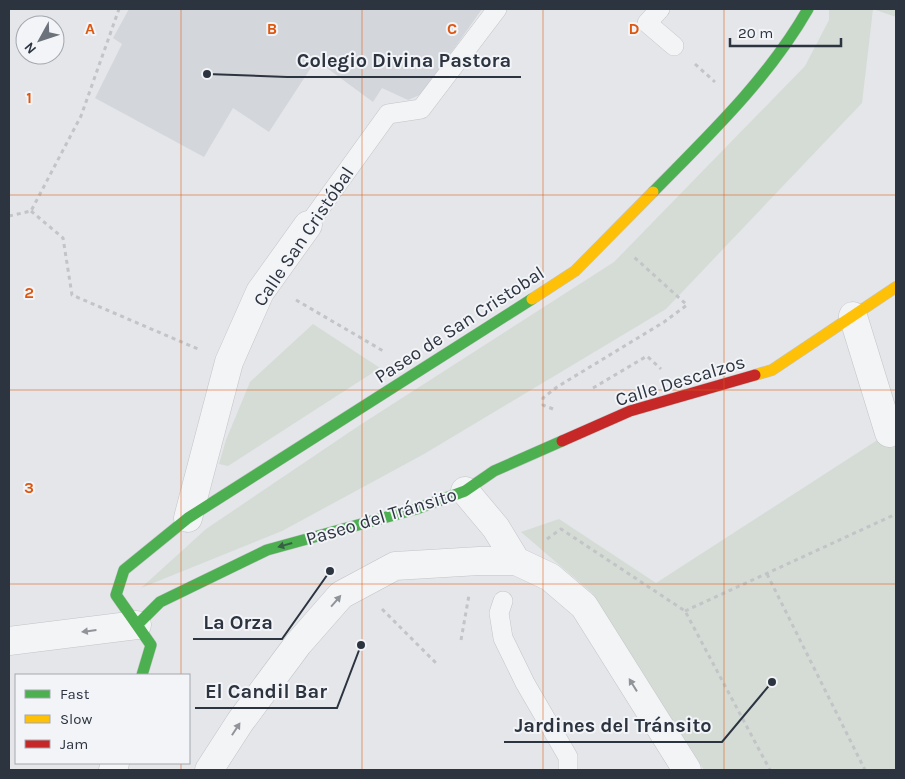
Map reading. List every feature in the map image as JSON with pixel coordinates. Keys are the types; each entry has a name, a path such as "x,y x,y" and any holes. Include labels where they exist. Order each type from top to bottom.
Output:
{"street":[{"name":"Paseo de San Cristobal","path":"137,625 116,595 124,570 188,518 575,271 739,104 793,35 808,9"},
{"name":"Calle San Cristóbal","path":"188,518 229,362 260,292 308,226"},
{"name":"Calle Descalzos","path":"465,491 494,471 630,412 772,370 896,287"},
{"path":"853,316 889,433"},
{"name":"Paseo del Tránsito","path":"137,625 160,602 267,550 416,509 465,491 496,528 516,561"},
{"path":"209,770 240,722 298,644 341,595 395,566 479,561 516,561 550,577 584,606 687,770"},
{"path":"9,641 137,625 151,645 142,674"}],"lane":[{"name":"Calle San Cristóbal","path":"308,226 388,114 421,108 497,9"},
{"path":"660,9 647,22 674,46"},
{"path":"503,601 499,613 503,638 525,683 568,757 568,770"}],"path":[{"path":"9,216 31,211 81,116 119,9"},
{"path":"674,46 739,104"},
{"path":"31,211 63,238 72,295 229,362"},
{"path":"559,407 553,410 543,405 543,398 557,387 687,306 610,235"},
{"path":"267,283 418,372"},
{"path":"590,390 648,356 659,366 676,398"},
{"path":"684,611 896,514"},
{"path":"516,561 561,529 684,611 770,770"},
{"path":"462,640 467,603 479,561"},
{"path":"767,574 865,770"},
{"path":"359,586 436,663"}],"shaded area":[{"path":"129,9 482,9 422,94 408,100 382,88 373,102 316,60 269,132 233,108 204,157 95,98 122,44 113,38"},
{"path":"829,9 873,9 862,103 666,309 424,454 282,531 141,588 206,529 360,425 614,262 805,66 829,20"},
{"path":"873,9 896,9 896,17"},
{"path":"313,324 380,368 228,466 219,464 226,440 250,382"},
{"path":"896,428 896,770 704,770 592,593 521,532 559,519 656,583"}],"traffic: fast":[{"path":"653,192 716,128 756,83 792,35 808,9"},
{"path":"142,674 151,645 116,595 124,570 188,518 532,299"},
{"path":"137,625 160,602 267,550 416,509 465,491 494,471 562,441"}],"traffic: slow":[{"path":"532,299 575,271 653,192"},
{"path":"755,375 772,370 896,287"}],"traffic: jam":[{"path":"562,441 630,411 755,375"}],"place":[{"name":"Colegio Divina Pastora","path":"207,74"},
{"name":"La Orza","path":"330,571"},
{"name":"El Candil Bar","path":"361,645"},
{"name":"Jardines del Tránsito","path":"772,682"}]}
